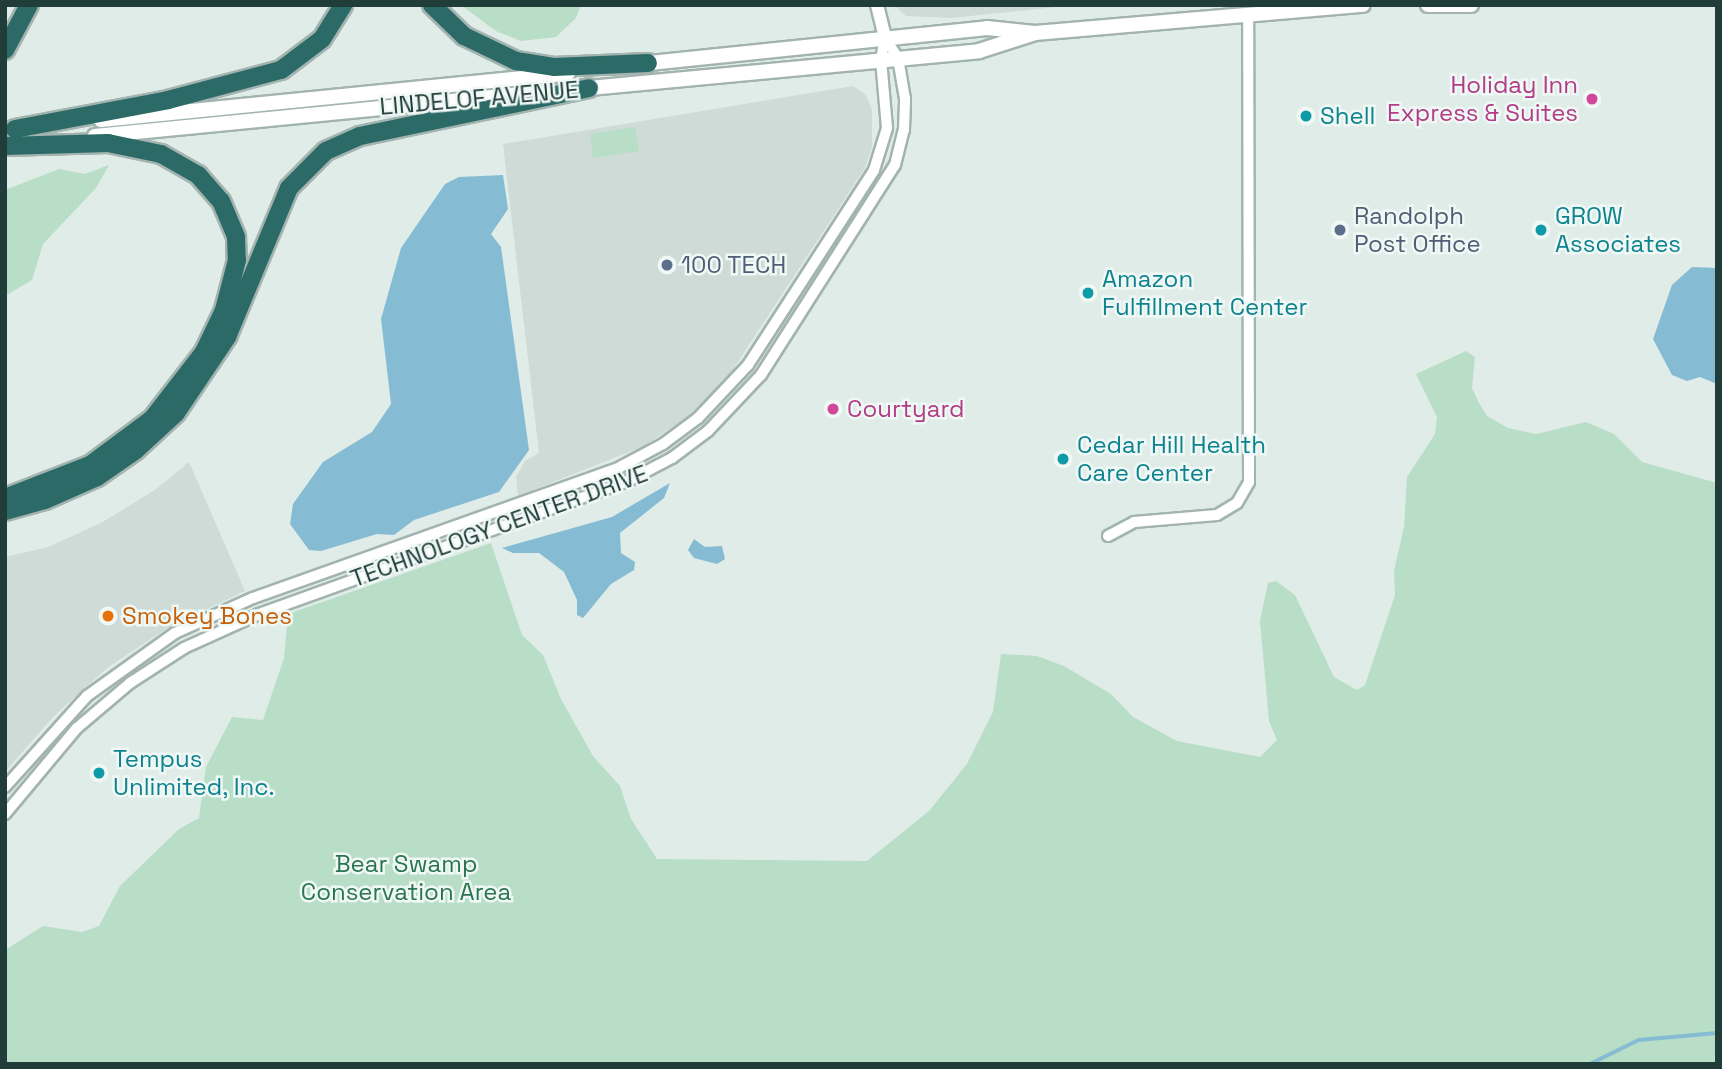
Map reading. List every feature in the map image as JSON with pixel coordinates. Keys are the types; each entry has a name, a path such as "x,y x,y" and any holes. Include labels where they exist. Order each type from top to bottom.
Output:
{"highway":[{"path":"10,129 157,103 281,70 321,39 343,5"},
{"path":"432,5 464,36 516,61 569,67 648,62"},
{"path":"5,50 27,9"},
{"path":"5,511 45,500 97,477 145,443 176,413 227,337 289,188 326,151 360,136 589,88"},
{"path":"5,146 108,143 161,154 198,176 221,201 236,237 237,260 230,293 204,352 152,419 81,470 5,498"}],"main road":[{"path":"1035,33 1363,5"},
{"path":"1428,5 1471,5"},
{"name":"LINDELOF AVENUE","path":"10,129 943,32 1008,27 1035,33"},
{"name":"LINDELOF AVENUE","path":"5,146 953,53 999,47 1035,33"}],"street":[{"path":"877,5 885,38"},
{"path":"1108,536 1134,522 1223,513 1241,499 1249,482 1248,15"},
{"name":"TECHNOLOGY CENTER DRIVE","path":"5,814 84,721 184,648 258,614 626,482 672,458 708,431 761,375 885,185 904,130 898,58 885,38"},
{"name":"TECHNOLOGY CENTER DRIVE","path":"5,787 88,696 176,634 253,598 620,467 663,444 698,418 748,365 874,170 888,114 881,60 885,38"}],"shaded area":[{"path":"894,5 1075,5 951,18 906,16"},
{"path":"853,86 865,94 872,109 872,147 865,168 730,374 690,415 644,446 518,496 516,477 525,461 539,453 503,144"},
{"path":"189,462 245,591 169,627 107,668 53,717 5,772 5,557 48,547 101,523 155,490"}],"green space":[{"path":"461,5 581,5 576,18 556,37 521,41 496,31"},
{"path":"635,127 639,151 593,158 590,134"},
{"path":"109,165 96,188 43,244 32,280 5,296 5,190 59,169 85,174"},
{"name":"Bear Swamp Conservation Area","path":"1466,351 1475,357 1472,388 1479,403 1487,416 1508,428 1536,434 1586,422 1614,434 1642,462 1717,483 1717,1064 5,1064 5,950 43,926 82,932 99,926 120,886 179,829 199,818 206,767 232,717 263,720 284,658 288,614 491,543 522,635 543,655 561,699 593,756 620,786 631,819 657,859 867,861 929,811 967,764 993,712 1001,654 1037,656 1064,666 1111,694 1133,717 1177,741 1260,757 1277,740 1269,721 1260,621 1268,583 1276,581 1295,595 1334,677 1357,690 1365,685 1395,595 1394,571 1404,527 1407,477 1435,434 1437,417 1416,374"}],"water":[{"path":"503,175 508,209 491,234 501,247 529,450 499,492 414,520 394,535 377,534 321,551 309,550 290,524 293,504 323,462 372,432 391,404 381,319 401,248 445,184 459,177"},
{"path":"1692,267 1717,268 1717,384 1700,377 1687,381 1672,375 1653,339 1672,285"},
{"path":"670,483 664,498 620,533 621,553 635,562 634,570 611,584 583,618 577,615 577,600 564,572 539,553 513,553 502,548 612,517"},
{"path":"694,539 705,547 722,546 725,559 717,564 694,558 688,550"}],"waterway":[{"path":"1590,1064 1639,1040 1717,1033"}],"place":[{"name":"Holiday Inn Express & Suites","path":"1592,99"},
{"name":"Shell","path":"1306,116"},
{"name":"Randolph Post Office","path":"1340,230"},
{"name":"GROW Associates","path":"1541,230"},
{"name":"100 TECH","path":"667,265"},
{"name":"Amazon Fulfillment Center","path":"1088,293"},
{"name":"Courtyard","path":"833,409"},
{"name":"Cedar Hill Health Care Center","path":"1063,459"},
{"name":"Smokey Bones","path":"108,616"},
{"name":"Tempus Unlimited, Inc.","path":"99,773"}]}
